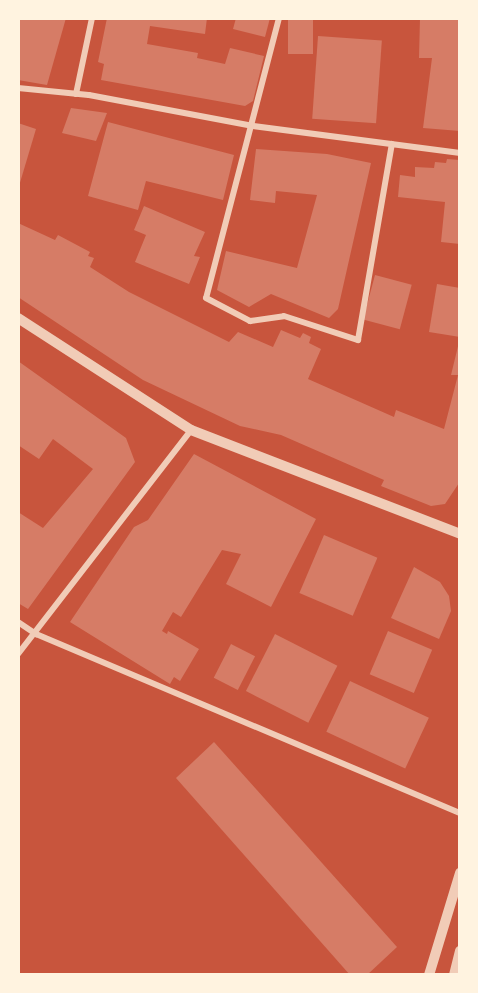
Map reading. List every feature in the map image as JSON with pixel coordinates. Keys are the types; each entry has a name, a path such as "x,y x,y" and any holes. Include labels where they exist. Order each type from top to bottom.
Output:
{"street":[{"path":"75,94 92,18"},
{"path":"279,18 253,126 206,298 250,321 284,316 358,340 392,144"},
{"path":"18,88 75,94 253,126 460,153"},
{"path":"18,318 191,430 460,534"},
{"path":"18,654 36,634 191,430"},
{"path":"18,622 36,634 460,813"},
{"path":"429,975 460,873"},
{"path":"454,975 460,951"}],"building":[{"path":"18,18 66,18 47,85 18,80"},
{"path":"107,18 207,18 205,34 150,26 147,44 198,53 197,58 225,64 230,48 264,56 253,101 245,106 101,80 104,64 98,62"},
{"path":"236,18 270,18 265,37 233,29"},
{"path":"288,18 313,18 313,54 288,54"},
{"path":"420,18 460,18 460,131 423,128 432,58 419,58"},
{"path":"318,36 382,40 376,123 312,119"},
{"path":"71,108 107,113 96,141 62,133"},
{"path":"108,122 234,155 223,200 146,181 138,210 88,196"},
{"path":"18,123 36,129 19,186 18,186"},
{"path":"256,149 327,154 371,163 338,309 329,318 271,294 249,307 217,290 226,251 297,268 317,195 276,191 275,203 250,200"},
{"path":"447,159 460,160 460,244 441,242 445,202 398,197 400,175 415,177 415,167 434,168 435,162 446,163"},
{"path":"144,206 205,232 194,256 200,257 189,284 135,262 146,235 134,230"},
{"path":"18,223 55,240 58,235 90,252 88,256 94,258 90,267 129,292 229,342 238,332 273,347 281,330 300,338 303,333 311,337 309,343 321,349 308,379 394,417 396,410 444,429 458,375 451,375 460,338 459,483 445,504 431,506 381,486 384,480 281,435 240,426 143,380 18,297"},
{"path":"375,275 412,285 400,329 363,319"},
{"path":"437,284 460,288 460,337 429,332"},
{"path":"18,361 126,438 135,462 28,609 18,603 18,512 43,528 93,469 53,439 39,459 18,445"},
{"path":"194,454 316,519 271,607 226,584 241,554 222,550 181,617 173,612 162,631 167,634 168,631 199,649 180,681 174,677 170,684 70,622 134,527 148,520"},
{"path":"324,535 377,558 353,616 299,593"},
{"path":"414,567 440,582 449,596 451,611 439,639 391,618"},
{"path":"388,631 432,650 414,693 370,674"},
{"path":"275,634 337,666 308,723 246,691"},
{"path":"231,644 255,656 238,690 214,678"},
{"path":"350,681 429,718 405,769 326,732"},
{"path":"214,742 397,947 367,975 350,975 176,778"}]}
